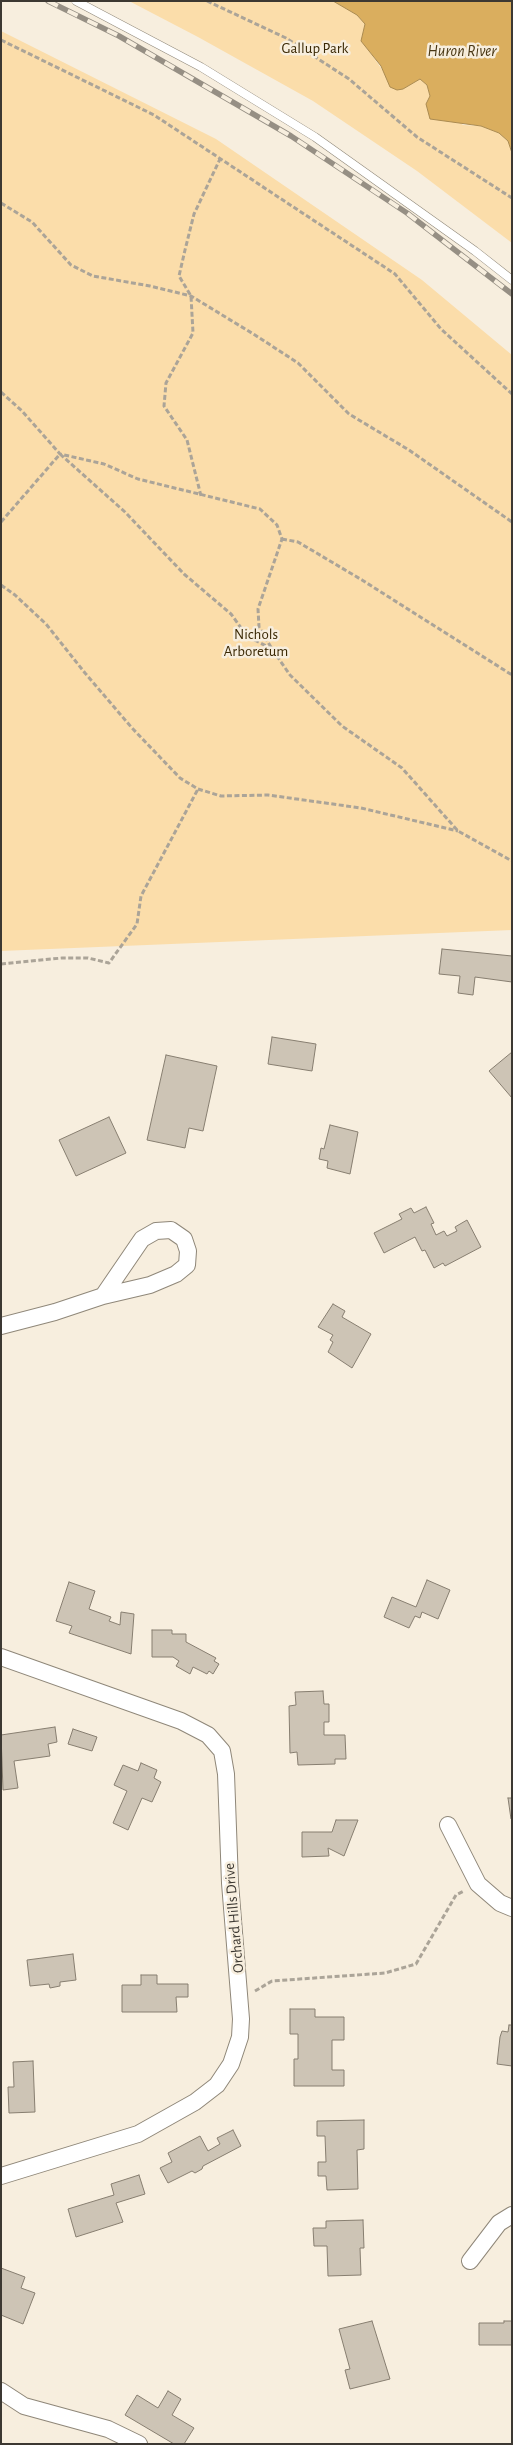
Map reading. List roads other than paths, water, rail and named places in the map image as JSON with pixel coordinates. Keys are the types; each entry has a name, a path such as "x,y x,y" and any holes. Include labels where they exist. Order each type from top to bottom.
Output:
{"street":[{"path":"1,1326 55,1312 103,1296 150,1285 176,1274 187,1265 188,1251 184,1238 171,1230 156,1230 142,1239 103,1296"},
{"name":"Orchard Hills Drive","path":"1,1657 181,1721 208,1735 222,1751 226,1774 230,1883 240,1999 240,2037 231,2064 217,2085 195,2102 138,2134 1,2176"},
{"path":"448,1825 478,1884 500,1904 512,1908"},
{"path":"470,2261 499,2223 512,2215"},
{"path":"1,2391 24,2406 108,2429 139,2444"}],"lane":[{"path":"76,1 201,67 315,137 475,251 512,280"}],"water":[{"name":"Huron River","path":"333,1 512,1 512,153 508,141 499,133 481,126 430,119 426,104 430,96 427,85 420,79 403,89 397,90 390,87 381,66 361,41 365,24 357,15"}],"railway":[{"path":"48,1 119,36 291,136 407,213 512,294"}],"park label":[{"name":"Gallup Park","path":"315,48"},
{"name":"Nichols Arboretum","path":"256,642"}]}
